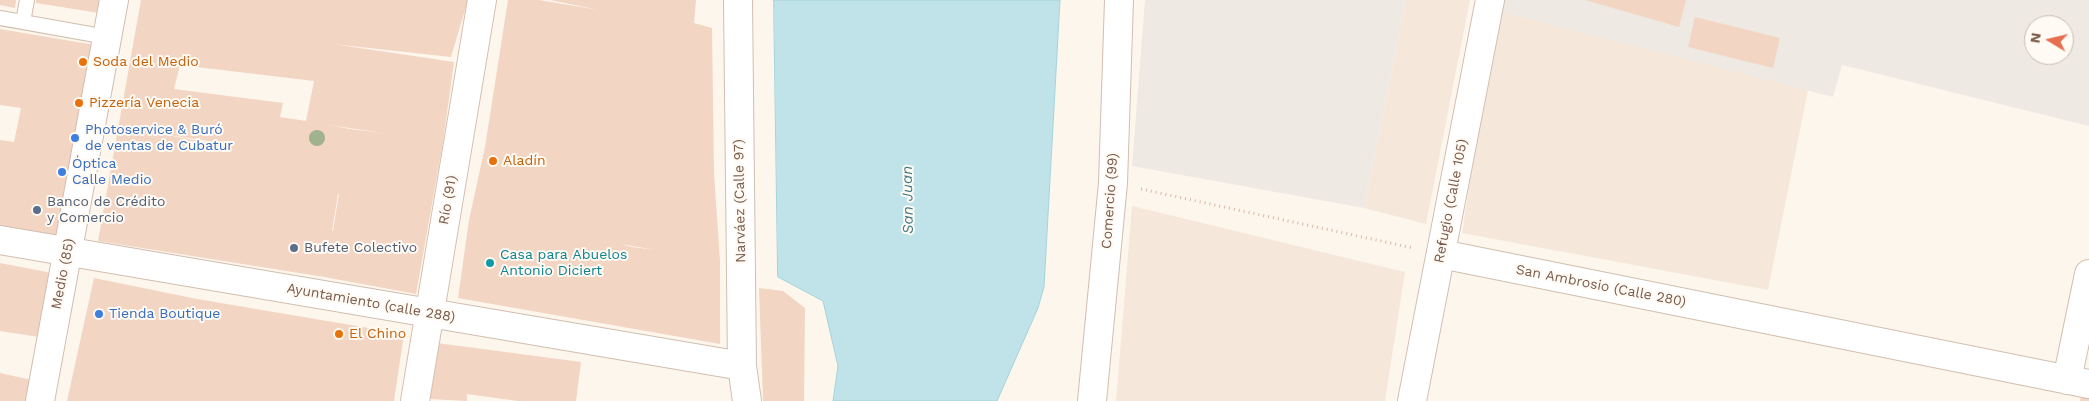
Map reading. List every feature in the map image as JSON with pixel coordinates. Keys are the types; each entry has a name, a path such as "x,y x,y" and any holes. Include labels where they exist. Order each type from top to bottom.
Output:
{"street":[{"name":"Medio (85)","path":"40,401 114,0"},
{"name":"Río (91)","path":"415,401 482,0"},
{"name":"Narváez (Calle 97)","path":"738,0 742,366 747,401"},
{"name":"Comercio (99)","path":"1092,401 1113,183 1119,0"},
{"name":"Refugio (Calle 105)","path":"1412,401 1490,0"},
{"name":"Ayuntamiento (calle 288)","path":"0,240 742,366"},
{"name":"San Ambrosio (Calle 280)","path":"1441,254 2078,382"},
{"path":"2078,382 2089,274"}],"lane":[{"path":"23,22 27,0"},
{"path":"0,18 107,37"}],"path":[{"path":"1113,183 1441,254"}],"shaded area":[{"path":"1145,0 1406,0 1364,208 1132,166"},
{"path":"1406,0 1470,0 1426,224 1364,208"},
{"path":"1498,0 2089,0 2089,126 1842,65 1833,97 1496,10"},
{"path":"1496,10 1808,90 1768,290 1462,233"},
{"path":"1132,206 1405,272 1385,401 1116,401"}],"water":[{"name":"San Juan","path":"774,0 1060,0 1044,287 1038,308 997,401 833,401 838,366 823,301 778,277"}],"building":[{"path":"0,0 16,0 15,8 0,5"},
{"path":"36,0 101,0 99,13 36,3"},
{"path":"141,0 468,0 451,57 333,44 454,62 443,142 416,294 324,277 98,241","holes":["180,65 314,81 306,121 280,117 283,103 174,89","329,125 389,134 350,129","156,133 221,143 221,145","338,194 339,194 333,231"]},
{"path":"508,0 539,0 599,10 550,0 696,0 694,23 712,28 714,174 720,261 720,344 458,298 469,220 485,147","holes":["620,244 656,250 632,247"]},
{"path":"1585,0 1686,0 1679,27"},
{"path":"1695,17 1780,38 1773,68 1688,47"},
{"path":"0,29 95,45 60,236 0,227 0,140 14,142 21,108 0,105"},
{"path":"0,263 52,273 39,337 0,331"},
{"path":"94,278 197,299 404,334 394,401 67,401"},
{"path":"759,288 783,291 805,308 804,401 763,401"},
{"path":"437,343 581,362 576,401 518,401 467,394 467,401 430,399"},
{"path":"0,373 32,380 27,401 0,401"},
{"path":"2082,390 2089,392 2089,401 2080,401"}],"place":[{"name":"Soda del Medio","path":"83,62"},
{"name":"Pizzería Venecia","path":"79,103"},
{"name":"Photoservice & Buró de ventas de Cubatur","path":"75,138"},
{"name":"Aladín","path":"493,161"},
{"name":"Óptica Calle Medio","path":"62,172"},
{"name":"Banco de Crédito y Comercio","path":"37,210"},
{"name":"Bufete Colectivo","path":"294,248"},
{"name":"Casa para Abuelos Antonio Diciert","path":"490,263"},
{"name":"Tienda Boutique","path":"99,314"},
{"name":"El Chino","path":"339,334"}]}
